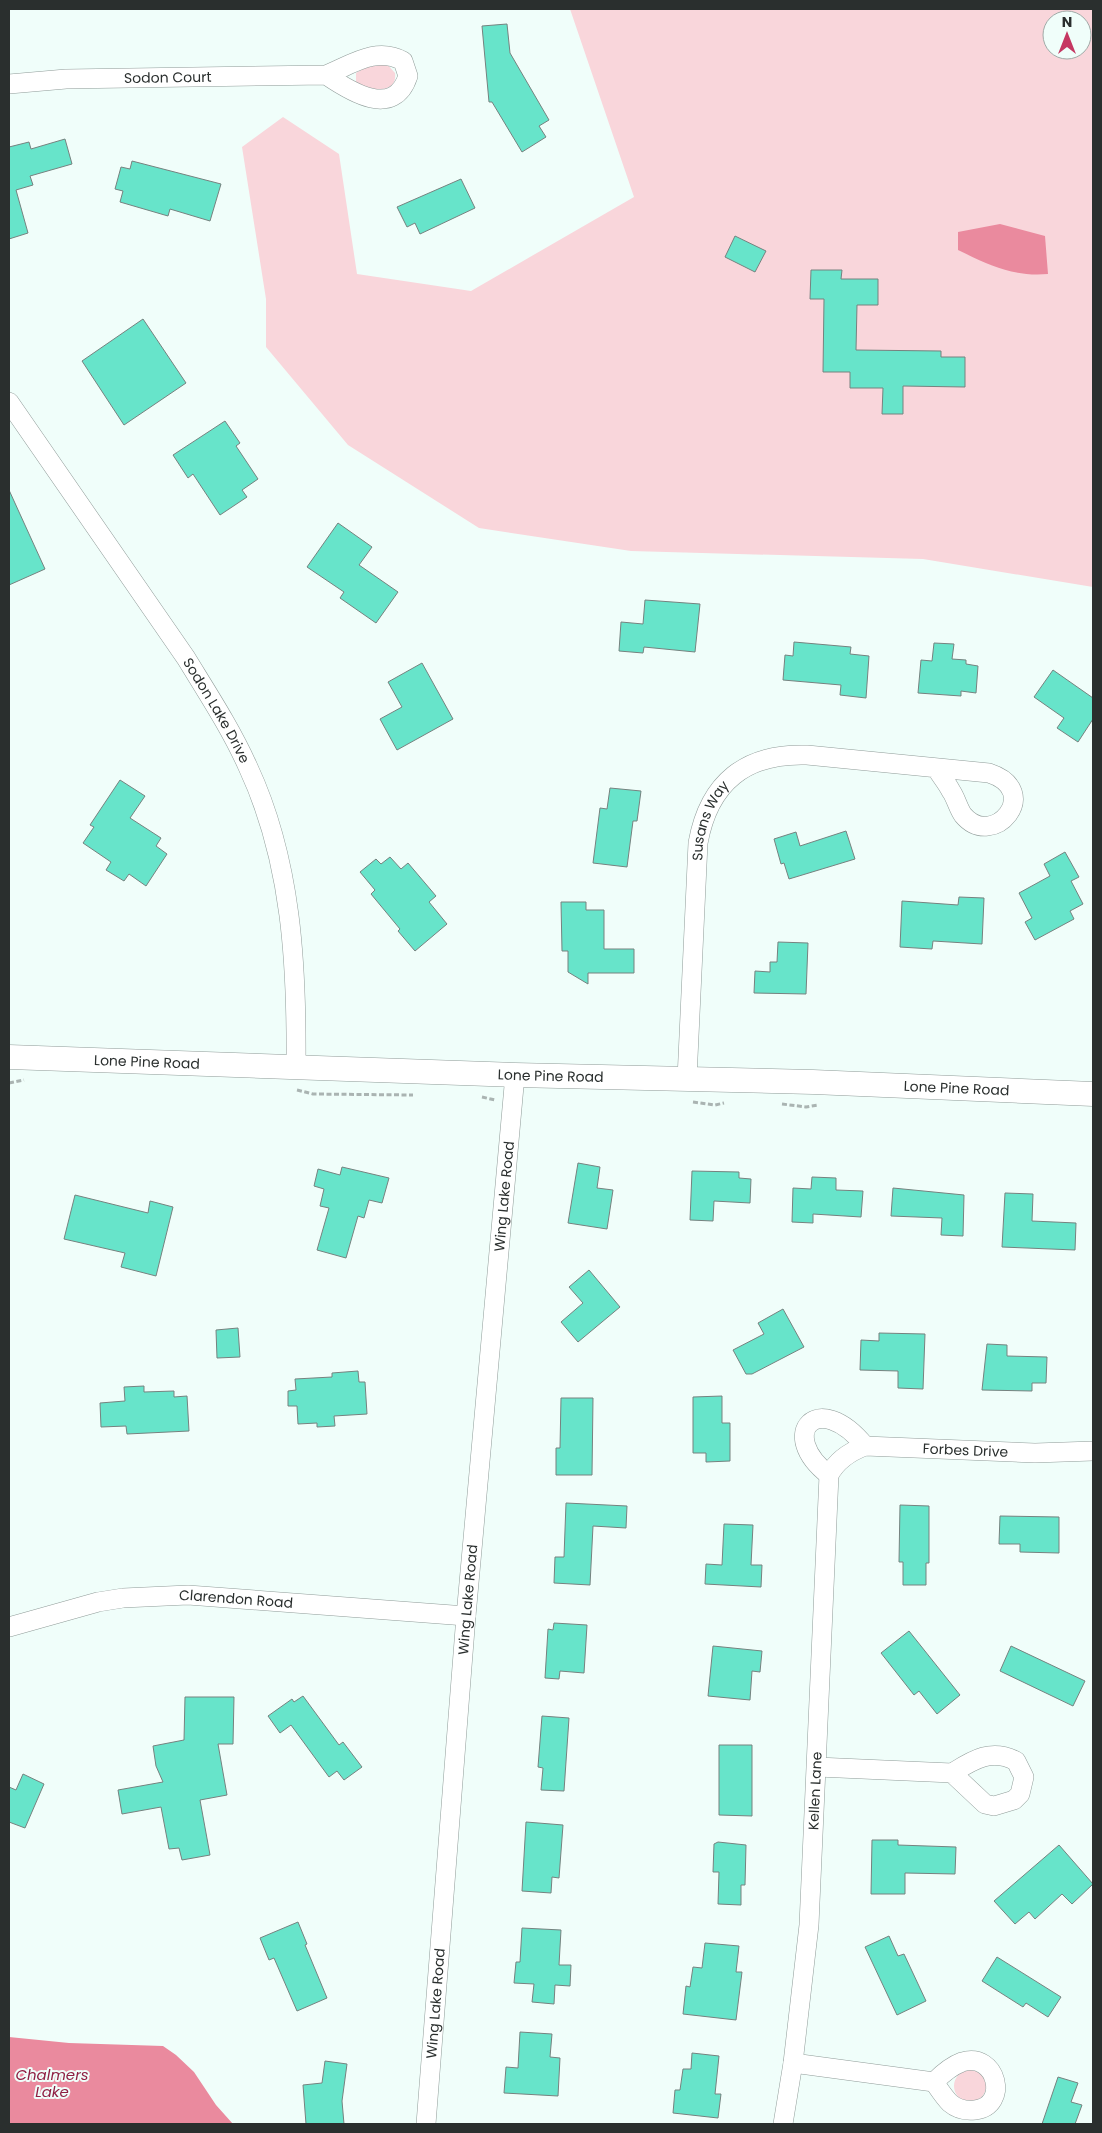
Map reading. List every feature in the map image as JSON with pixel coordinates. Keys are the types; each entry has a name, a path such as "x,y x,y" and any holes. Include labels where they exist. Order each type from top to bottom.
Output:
{"street":[{"name":"Sodon Court","path":"9,84 66,79 326,75"},
{"name":"Sodon Lake Drive","path":"9,402 186,658 212,700 249,768 265,809 285,886 294,976 296,1068"},
{"name":"Susans Way","path":"687,1079 698,843 706,812 723,785 734,774 755,763 790,754 936,768"},
{"name":"Lone Pine Road","path":"9,1057 1093,1094"},
{"name":"Wing Lake Road","path":"426,2124 466,1616 515,1075"},
{"path":"828,1418 838,1421 865,1446 852,1451 841,1459 829,1476 819,1468 805,1446 803,1436 814,1420 828,1418"},
{"name":"Forbes Drive","path":"865,1446 1035,1453 1093,1451"},
{"name":"Kellen Lane","path":"783,2124 793,2062 809,1924 829,1476"},
{"name":"Clarendon Road","path":"9,1627 98,1602 123,1598 188,1595 466,1616"},
{"path":"817,1767 952,1773"},
{"path":"793,2062 934,2082"}],"path":[{"path":"9,1083 25,1080"}],"shaded area":[{"path":"570,9 1093,9 1093,587 923,559 631,551 479,528 348,445 266,347 266,299 242,147 283,117 339,154 357,274 471,291 634,197"},
{"path":"387,64 395,73 395,80 387,88 374,89 356,82 356,73 371,66"},
{"path":"970,2070 976,2071 981,2075 985,2080 985,2092 981,2097 976,2101 970,2102 964,2101 959,2097 955,2092 954,2086 955,2080 959,2075 964,2071"}],"water":[{"path":"1000,224 1045,236 1048,274 1012,272 958,250 958,232"},
{"name":"Chalmers Lake","path":"9,2037 69,2043 163,2046 194,2072 216,2105 233,2124 9,2124"}],"building":[{"path":"507,24 510,53 549,120 539,126 546,137 522,152 492,102 489,102 482,26"},
{"path":"65,139 72,164 30,176 33,185 16,190 28,233 9,239 9,147 29,142 31,149"},
{"path":"132,161 221,184 210,221 170,209 168,216 120,202 123,191 115,189 121,167 130,169"},
{"path":"461,179 475,208 420,234 415,223 407,227 397,207"},
{"path":"735,236 766,251 755,272 725,257"},
{"path":"811,270 842,270 841,279 878,279 878,305 857,305 856,350 941,351 941,357 965,357 965,387 903,386 903,414 882,414 883,388 850,388 850,372 823,372 824,299 810,299"},
{"path":"143,319 186,383 124,425 82,361"},
{"path":"225,421 240,443 236,446 258,479 242,490 247,497 220,515 193,474 188,478 173,455"},
{"path":"9,490 45,569 9,585"},
{"path":"338,523 372,547 359,565 398,592 376,623 340,598 344,592 307,567"},
{"path":"645,600 700,604 695,652 644,647 643,653 619,651 621,622 643,624"},
{"path":"794,642 851,647 850,654 869,656 866,698 840,695 841,685 783,680 785,655 793,656"},
{"path":"934,643 954,644 952,659 966,660 966,664 978,666 976,693 961,691 961,696 918,693 921,660 932,661"},
{"path":"422,663 453,719 397,750 380,719 402,707 388,682"},
{"path":"1053,670 1093,698 1093,719 1078,742 1057,728 1064,718 1034,697"},
{"path":"120,780 145,796 130,818 161,838 156,846 167,854 146,886 129,874 124,881 106,870 111,862 83,843 94,827 90,825"},
{"path":"610,788 641,791 637,821 633,821 627,867 593,863 600,808 607,809"},
{"path":"846,831 855,859 789,879 784,863 781,864 774,839 796,832 800,846"},
{"path":"1065,852 1079,877 1071,881 1083,904 1070,911 1074,919 1035,940 1025,922 1032,918 1019,893 1050,876 1044,864"},
{"path":"390,857 401,869 408,863 436,896 429,902 447,924 415,951 398,931 400,929 371,894 375,890 360,872 376,859 381,864"},
{"path":"959,897 984,898 982,944 933,941 932,949 900,947 902,901 958,905"},
{"path":"561,902 586,902 586,910 604,910 604,949 634,949 634,973 588,973 588,984 568,972 568,951 562,951"},
{"path":"778,942 808,943 806,994 754,993 755,971 770,972 770,962 777,962"},
{"path":"578,1163 600,1167 597,1188 613,1190 607,1229 568,1223"},
{"path":"342,1167 389,1178 382,1203 369,1200 364,1218 358,1216 346,1258 317,1250 329,1208 320,1206 324,1189 314,1186 318,1169 340,1175"},
{"path":"692,1171 739,1172 739,1178 751,1179 750,1203 714,1201 713,1221 690,1220"},
{"path":"812,1177 836,1178 836,1190 863,1191 861,1217 813,1214 813,1223 792,1222 793,1188 811,1189"},
{"path":"893,1188 964,1195 963,1236 941,1235 942,1218 891,1216"},
{"path":"1005,1193 1033,1194 1032,1221 1076,1223 1075,1250 1002,1247"},
{"path":"75,1195 148,1213 150,1201 173,1207 156,1276 121,1267 125,1253 64,1239"},
{"path":"589,1270 620,1307 578,1342 561,1322 583,1303 569,1287"},
{"path":"783,1309 804,1347 752,1374 746,1374 733,1350 764,1334 758,1323"},
{"path":"238,1328 240,1357 217,1358 216,1330"},
{"path":"879,1333 925,1334 923,1389 898,1388 898,1371 860,1370 861,1340 879,1341"},
{"path":"987,1344 1007,1345 1007,1356 1047,1357 1046,1383 1032,1383 1032,1391 982,1390"},
{"path":"358,1371 359,1382 365,1382 367,1414 334,1416 335,1426 317,1427 317,1423 298,1424 297,1406 288,1406 288,1391 296,1390 295,1379 332,1377 332,1373"},
{"path":"144,1386 144,1392 174,1391 174,1397 187,1396 189,1431 127,1434 126,1426 101,1427 100,1403 125,1401 124,1387"},
{"path":"722,1396 722,1423 730,1423 730,1461 706,1462 706,1453 693,1453 693,1397"},
{"path":"561,1398 593,1398 592,1475 556,1475 556,1448 560,1448"},
{"path":"566,1503 627,1506 626,1528 593,1526 590,1585 554,1583 555,1557 564,1557"},
{"path":"900,1505 929,1506 929,1563 926,1563 926,1585 903,1585 903,1562 899,1562"},
{"path":"1000,1516 1059,1517 1059,1553 1020,1552 1020,1544 999,1544"},
{"path":"724,1524 753,1525 751,1565 762,1565 761,1587 705,1584 706,1564 722,1565"},
{"path":"554,1623 587,1625 584,1673 560,1671 559,1679 545,1678 548,1629 553,1630"},
{"path":"909,1631 960,1695 937,1714 919,1691 914,1695 881,1653"},
{"path":"713,1646 762,1651 760,1672 752,1671 750,1700 708,1696"},
{"path":"1011,1646 1085,1681 1073,1706 1000,1671"},
{"path":"303,1696 339,1745 343,1742 362,1767 344,1780 337,1771 329,1777 291,1725 280,1733 268,1716 292,1699 294,1702"},
{"path":"185,1697 234,1697 233,1744 218,1744 227,1795 200,1800 210,1855 182,1860 179,1848 169,1849 161,1807 122,1814 118,1790 163,1782 156,1766 153,1746 184,1740"},
{"path":"542,1716 569,1718 564,1791 541,1790 543,1768 538,1767"},
{"path":"719,1745 752,1745 752,1816 719,1815"},
{"path":"23,1774 44,1784 25,1828 9,1822 9,1787 16,1790"},
{"path":"526,1822 563,1825 559,1878 552,1877 551,1893 522,1891"},
{"path":"872,1840 898,1840 898,1845 956,1847 955,1874 905,1873 905,1894 871,1894"},
{"path":"718,1842 746,1845 745,1885 741,1885 741,1905 718,1904 719,1872 713,1872 714,1844"},
{"path":"1059,1845 1093,1884 1072,1904 1062,1894 1035,1919 1029,1912 1015,1924 994,1901"},
{"path":"298,1922 307,1944 305,1945 327,1998 297,2011 274,1958 269,1960 260,1938"},
{"path":"522,1928 561,1930 559,1965 571,1965 570,1986 555,1985 554,2004 532,2002 534,1984 514,1983 516,1962 520,1962"},
{"path":"889,1936 898,1956 904,1954 926,2001 897,2015 865,1947"},
{"path":"705,1943 739,1946 736,1972 742,1972 736,2020 683,2014 686,1986 690,1987 693,1967 702,1968"},
{"path":"997,1957 1061,1997 1048,2017 1026,2003 1023,2007 982,1981"},
{"path":"520,2032 552,2034 550,2057 560,2058 558,2096 504,2093 506,2067 518,2068"},
{"path":"692,2053 719,2056 715,2094 721,2094 718,2118 673,2113 675,2090 680,2090 683,2069 691,2069"},
{"path":"325,2061 347,2064 342,2101 344,2124 306,2124 303,2085 322,2083"},
{"path":"1058,2077 1078,2083 1071,2102 1082,2105 1075,2124 1042,2124"}]}
